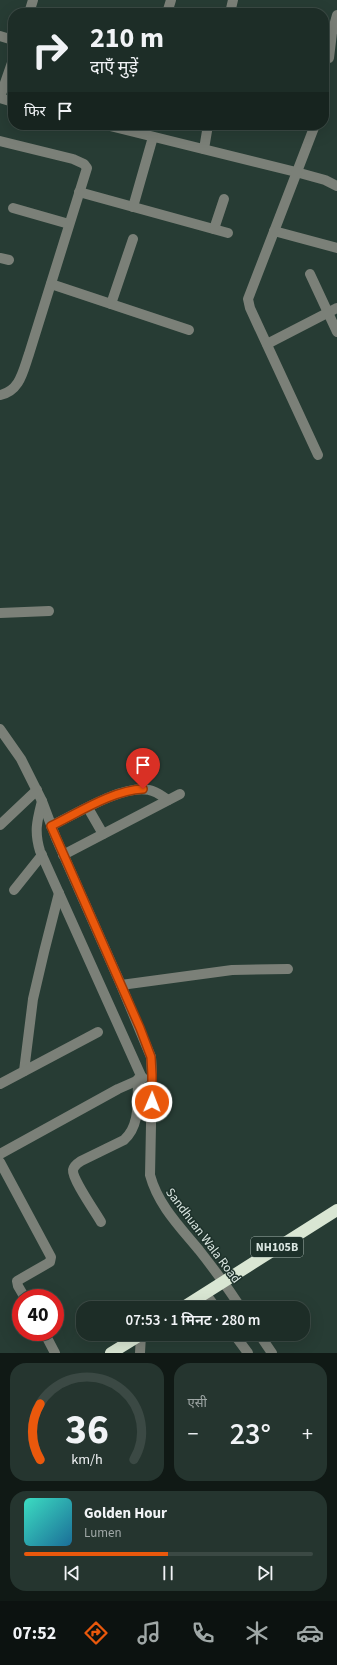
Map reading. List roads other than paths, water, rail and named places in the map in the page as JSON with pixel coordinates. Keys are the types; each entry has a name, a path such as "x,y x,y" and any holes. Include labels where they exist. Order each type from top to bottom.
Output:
{"highway":[{"name":"NH105B","path":"192,1301 336,1214"},
{"path":"111,1353 132,1341"}],"street":[{"path":"329,58 332,33 337,15"},
{"path":"0,98 8,75"},
{"path":"126,130 296,172 325,180 337,186"},
{"path":"204,149 207,130"},
{"path":"313,130 248,299 250,308 318,455"},
{"path":"133,207 153,137"},
{"path":"0,141 73,159 87,167 87,172 79,192 30,354 19,382 14,389 0,395"},
{"path":"79,192 228,232"},
{"path":"214,229 224,199"},
{"path":"13,208 69,224"},
{"path":"274,230 337,248"},
{"path":"111,304 133,239"},
{"path":"310,274 333,310 337,332"},
{"path":"51,284 190,330"},
{"path":"267,344 333,310"},
{"path":"0,613 49,611"},
{"name":"Sandhuan Wala Road","path":"0,729 21,759 37,790 63,855 121,985 151,1057 150,1175 153,1188 169,1213 235,1301"},
{"path":"0,825 37,790"},
{"path":"51,826 116,794 130,790 151,790 168,800"},
{"path":"63,855 180,794"},
{"path":"42,801 36,825 38,842 42,855 140,1079 137,1117 130,1135 124,1140 75,1165 73,1170 78,1184 101,1222"},
{"path":"88,808 103,834"},
{"path":"14,890 42,855"},
{"path":"24,1070 34,999 59,893"},
{"path":"121,985 232,970 288,969"},
{"path":"0,1084 98,1032"},
{"path":"0,1154 140,1079 152,1075"},
{"path":"0,1162 51,1256 50,1262 17,1281 20,1289"},
{"path":"206,1292 212,1301"},
{"path":"49,1341 55,1353"},
{"path":"140,1353 141,1341"},
{"path":"239,1341 248,1353"},
{"path":"264,1341 272,1353"}]}
